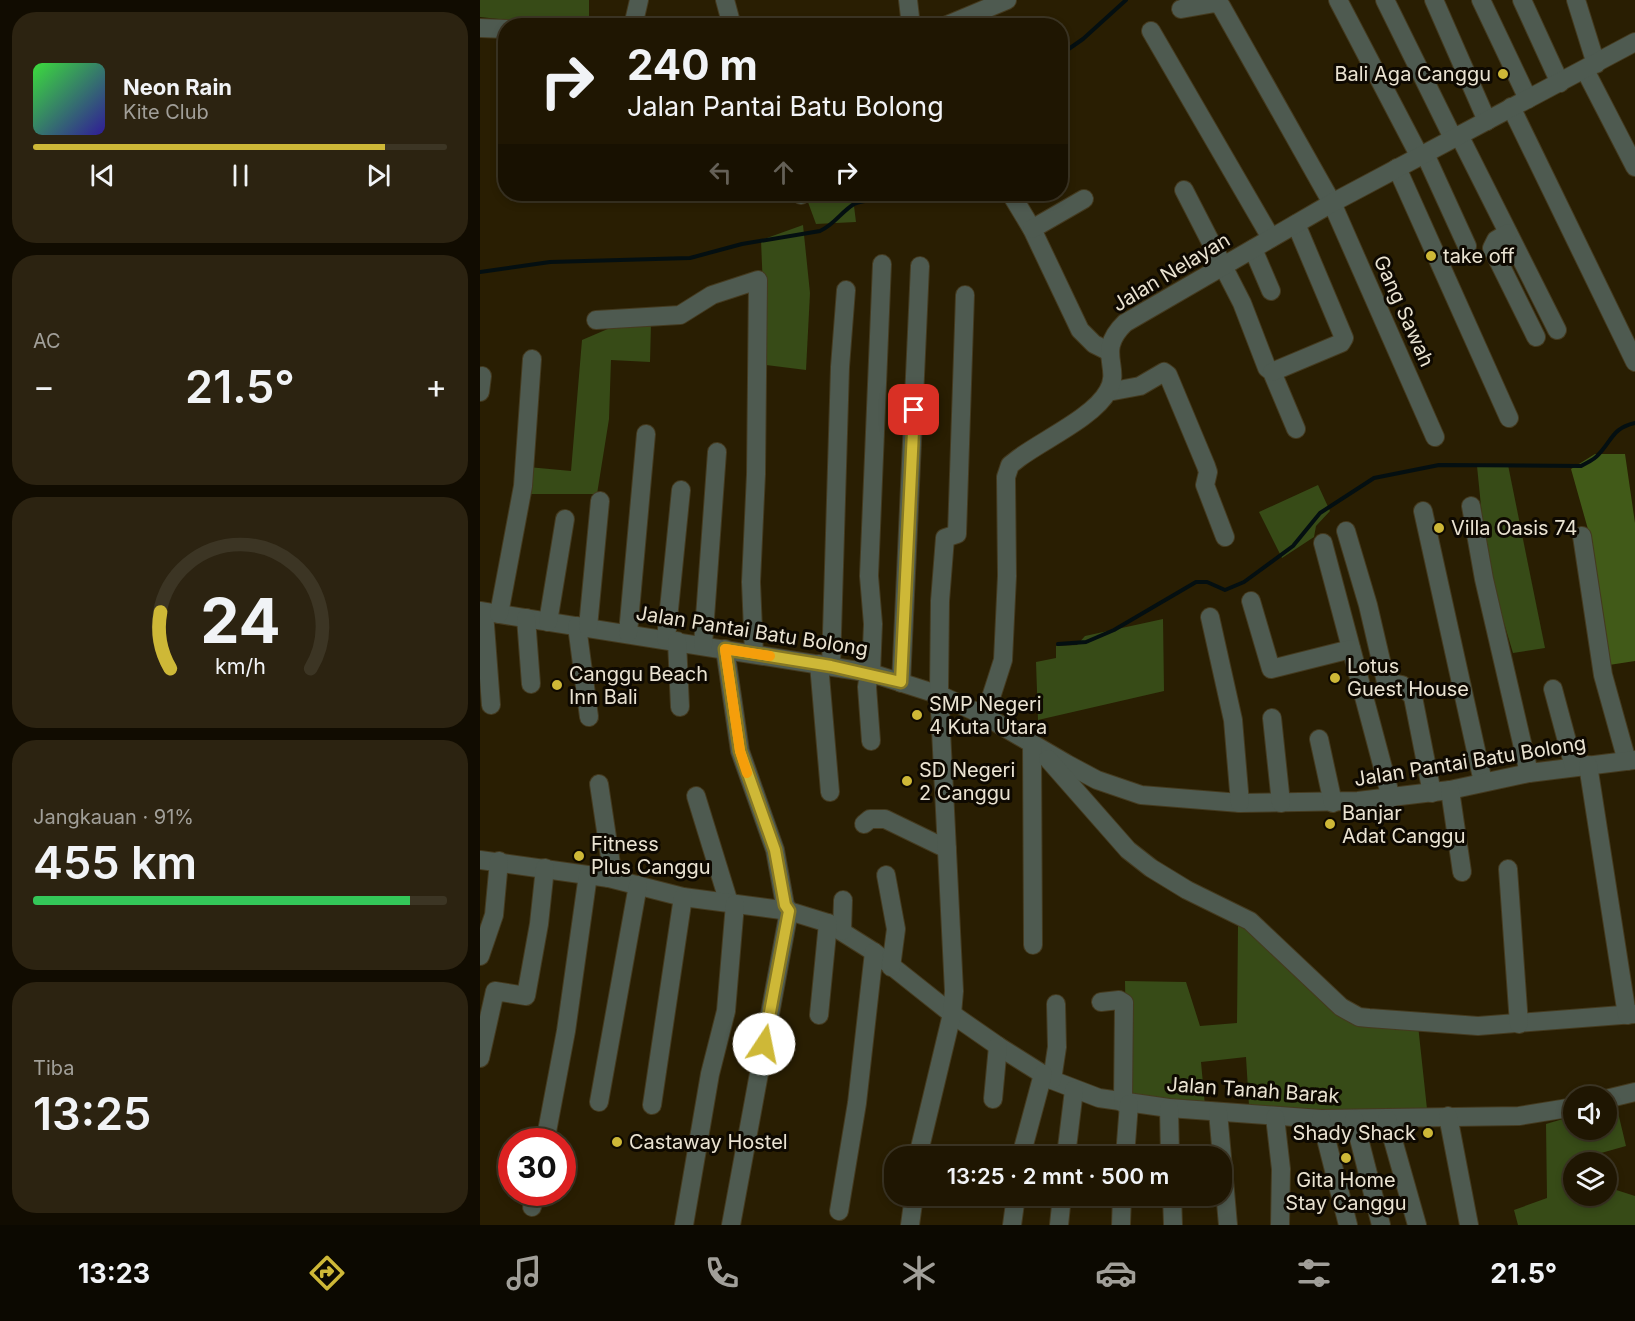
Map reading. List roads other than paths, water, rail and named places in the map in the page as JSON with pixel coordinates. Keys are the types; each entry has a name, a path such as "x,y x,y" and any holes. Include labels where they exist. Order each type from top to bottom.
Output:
{"street":[{"path":"635,18 639,0"},
{"path":"725,0 730,18"},
{"path":"908,0 910,18"},
{"path":"957,18 977,5 1007,0"},
{"path":"1338,0 1422,155 1467,246"},
{"path":"1385,0 1557,330"},
{"path":"1434,0 1487,121"},
{"path":"1481,0 1528,99"},
{"path":"1522,0 1560,83"},
{"path":"1576,0 1595,65 1635,167"},
{"path":"1583,0 1595,65"},
{"name":"Gang Sawah","path":"1181,9 1215,3 1221,6 1332,203 1435,437"},
{"path":"480,28 498,29"},
{"path":"1151,31 1271,238"},
{"name":"Jalan Nelayan","path":"1108,351 1112,339 1125,323 1222,265 1332,203 1635,42"},
{"path":"1511,107 1635,362"},
{"path":"1397,168 1509,418"},
{"path":"1184,190 1242,303 1267,368 1272,372 1296,429"},
{"path":"1032,229 1084,198"},
{"path":"1015,201 1032,229 1080,330 1094,344 1108,351 1111,377 1108,392"},
{"path":"1272,372 1341,343 1344,338 1296,224"},
{"path":"1508,233 1496,240 1492,248 1536,337"},
{"path":"1253,249 1270,291"},
{"path":"871,741 867,687 873,624 869,564 882,264"},
{"path":"901,682 920,266"},
{"path":"596,320 680,315 712,295 759,280 756,474 751,582 754,654"},
{"path":"830,792 825,665 846,290"},
{"path":"920,1146 952,1014 954,975 940,695 942,558 945,538 957,534 965,295"},
{"path":"491,705 488,613 523,486 532,359"},
{"path":"985,716 1003,660 1007,576 1006,477 1010,465 1082,416 1108,392 1140,386 1164,372 1168,375 1206,466 1208,472 1205,485 1225,537"},
{"path":"628,633 646,434"},
{"path":"704,645 717,452"},
{"path":"680,707 672,640 681,490"},
{"path":"590,717 582,626 600,501"},
{"path":"1471,506 1491,612 1529,772"},
{"path":"1423,511 1483,782"},
{"path":"548,622 565,519"},
{"path":"1346,531 1368,605 1385,679 1389,684 1402,685 1413,697 1462,872"},
{"path":"1582,536 1603,675 1631,760"},
{"path":"1323,543 1391,798"},
{"path":"1251,601 1271,669 1352,648"},
{"name":"Jalan Pantai Batu Bolong","path":"488,613 628,633 870,673 940,695 985,716 1097,780 1141,795 1240,803 1333,803 1441,791 1529,772 1631,760"},
{"path":"1210,617 1233,720 1240,803"},
{"path":"526,618 531,684"},
{"path":"725,649 740,751 775,850 785,905 789,911 731,1225"},
{"path":"1036,747 1128,850 1151,868 1187,890 1250,921 1349,1012 1359,1017 1478,1026 1631,1014 1581,766 1553,689"},
{"path":"1272,718 1281,803"},
{"path":"1319,739 1333,803"},
{"path":"1033,945 1036,747"},
{"path":"1080,797 1088,784 1097,780"},
{"path":"599,784 611,864 609,878"},
{"path":"684,1225 712,1063 726,1011 732,904 696,796"},
{"path":"864,824 870,819 885,819 947,849"},
{"name":"Jalan Tanah Barak","path":"480,860 609,878 683,897 789,911 835,927 874,952 952,1014 1048,1077 1074,1090 1126,1104 1321,1119 1519,1116 1563,1109"},
{"path":"480,956 495,915 499,861"},
{"path":"480,1058 495,990 526,996 531,984 545,868"},
{"path":"1508,869 1520,1024"},
{"path":"548,1128 567,1031 588,875"},
{"path":"886,875 896,929 891,967"},
{"path":"599,1102 638,885"},
{"path":"652,1105 683,897"},
{"path":"819,1015 835,927 843,900"},
{"path":"839,1211 857,1102 874,952"},
{"path":"1101,1002 1119,1000 1124,1003 1125,1146"},
{"path":"1024,1146 1057,1047 1056,1004"},
{"path":"993,1099 998,1046"},
{"path":"1067,1146 1074,1090"},
{"path":"1617,1096 1635,1092"},
{"path":"1169,1108 1170,1146"},
{"path":"1218,1112 1228,1225"},
{"path":"1448,1116 1469,1225"},
{"path":"1275,1117 1281,1169 1280,1225"},
{"path":"1321,1119 1348,1225"},
{"path":"1354,1119 1381,1225"},
{"path":"1387,1119 1418,1225"},
{"path":"910,1225 913,1206"},
{"path":"1012,1225 1015,1206"},
{"path":"1059,1225 1061,1206"},
{"path":"1121,1225 1122,1206"},
{"path":"1172,1206 1173,1225"}],"waterway":[{"path":"1068,49 1126,0"},
{"path":"480,272 550,262 690,258 742,244 820,231 854,204 864,201"},
{"path":"1058,644 1086,642 1114,630 1196,582 1207,582 1225,590 1244,582 1293,546 1320,513 1374,478 1439,465 1581,466 1596,457 1621,428 1635,423"}],"place":[{"name":"Bali Aga Canggu","path":"1503,74"},
{"name":"take off","path":"1431,256"},
{"name":"Villa Oasis 74","path":"1439,528"},
{"name":"Lotus Guest House","path":"1335,678"},
{"name":"Canggu Beach Inn Bali","path":"557,685"},
{"name":"SMP Negeri 4 Kuta Utara","path":"917,715"},
{"name":"SD Negeri 2 Canggu","path":"907,781"},
{"name":"Banjar Adat Canggu","path":"1330,824"},
{"name":"Fitness Plus Canggu","path":"579,856"},
{"name":"Shady Shack","path":"1428,1133"},
{"name":"Castaway Hostel","path":"617,1142"},
{"name":"Gita Home Stay Canggu","path":"1346,1158"}]}
